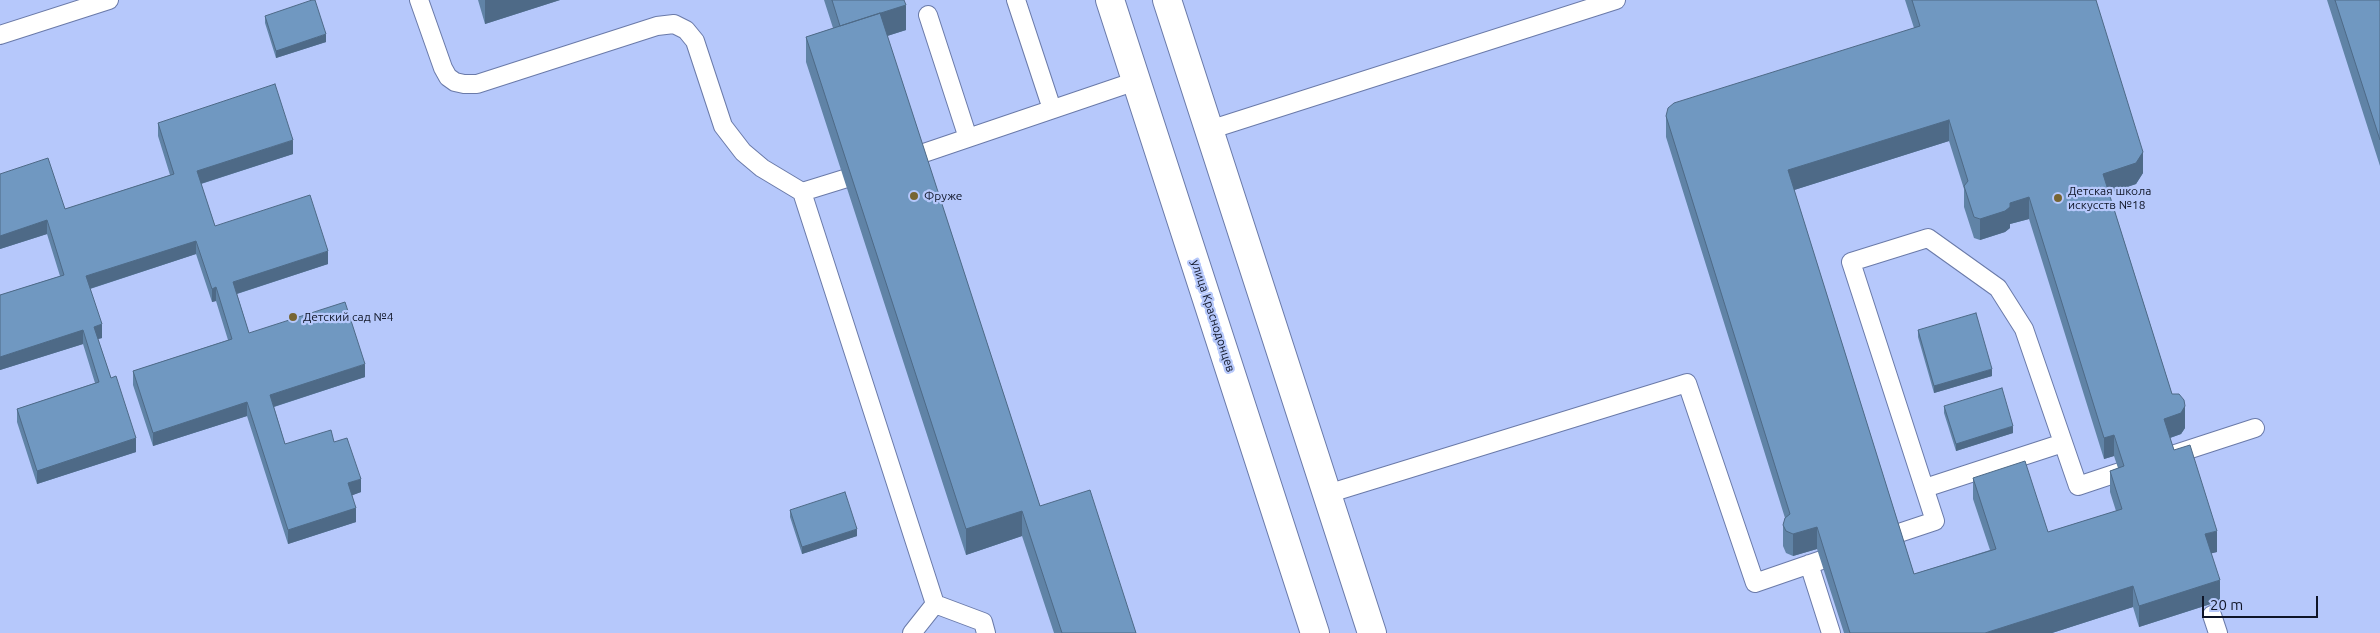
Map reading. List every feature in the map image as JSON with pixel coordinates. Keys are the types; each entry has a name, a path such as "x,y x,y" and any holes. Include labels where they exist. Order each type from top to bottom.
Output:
{"main road":[{"name":"улица Краснодонцев","path":"1110,0 1315,633"},
{"path":"1167,0 1372,633"}],"lane":[{"path":"0,35 109,0"},
{"path":"419,0 443,68 448,77 455,82 464,84 477,84 657,26 674,24 686,30 695,41 723,126 743,152 762,168 802,192 935,604"},
{"path":"1016,0 1052,109"},
{"path":"1209,130 1616,0"},
{"path":"928,15 968,138"},
{"path":"918,155 1136,81"},
{"path":"802,192 844,179"},
{"path":"1327,494 1687,383 1755,583 1935,521 1851,262 1928,238 1998,288 2024,329 2078,486 2255,428"},
{"path":"1925,488 2063,443"},
{"path":"1808,564 1831,633"},
{"path":"912,633 935,604"},
{"path":"935,604 982,622 986,633"},
{"path":"2212,615 2218,633"}],"building":[{"path":"315,0 326,34 276,51 265,16"},
{"path":"832,0 904,0 906,5 840,26"},
{"path":"1912,0 2096,0 2143,152 2136,163 2103,174 2172,394 2179,394 2184,400 2185,406 2181,413 2164,419 2174,450 2190,445 2217,531 2205,534 2220,580 2139,606 2133,586 1985,633 1850,633 1817,527 1793,534 1786,531 1783,525 1785,518 1790,514 1666,116 1668,108 1674,103 1920,26","holes":["1949,120 1968,181 1964,186 1974,217 1980,219 2005,211 2010,207 2010,203 2029,197 2104,438 2114,435 2124,466 2110,471 2122,509 2048,532 2025,461 1973,478 1996,549 1914,574 1788,170"]},
{"path":"2335,0 2380,0 2380,140"},
{"path":"880,13 1040,506 1090,490 1136,633 1062,633 1022,511 966,529 806,37"},
{"path":"275,84 293,140 197,171 215,226 310,195 328,251 233,282 249,333 345,302 365,364 270,395 285,444 331,430 334,442 347,438 361,479 348,483 356,508 288,530 247,402 153,433 133,371 232,339 216,287 212,289 196,241 86,276 102,324 94,327 111,378 116,376 136,438 37,471 17,409 99,382 83,330 0,357 0,295 64,275 47,220 0,236 0,174 48,158 65,209 174,174 158,123"},
{"path":"1976,313 1992,369 1934,386 1918,330"},
{"path":"2002,388 2013,426 1956,444 1944,406"},
{"path":"845,492 857,529 802,547 790,510"}],"place":[{"name":"Фруже","path":"914,196"},
{"name":"Детская школа искусств №18","path":"2058,198"},
{"name":"Детский сад №4","path":"293,317"}]}
